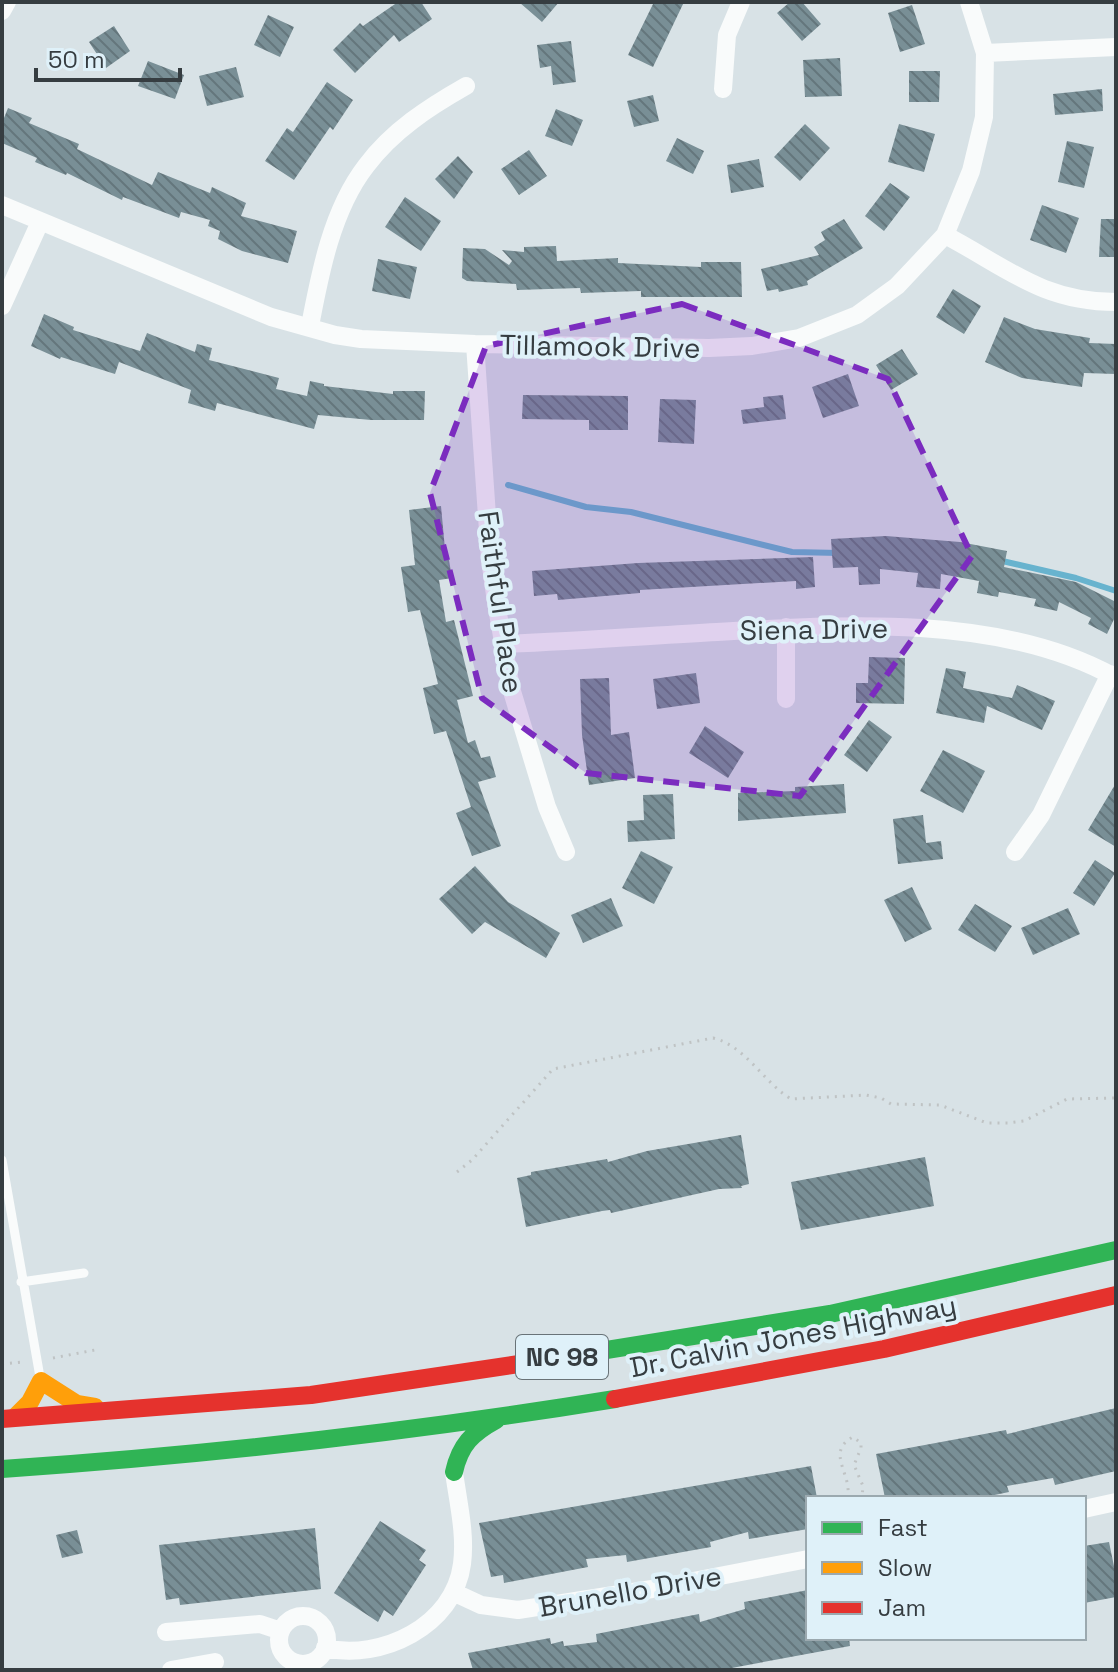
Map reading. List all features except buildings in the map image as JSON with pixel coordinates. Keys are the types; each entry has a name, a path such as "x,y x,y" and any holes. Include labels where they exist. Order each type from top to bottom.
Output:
{"highway":[{"name":"Dr. Calvin Jones Highway","path":"9,1418 311,1395 405,1381 830,1314 1116,1250"},
{"path":"924,1312 949,1304 1001,1276"},
{"name":"Dr. Calvin Jones Highway","path":"2,1469 62,1466 408,1432 498,1418 848,1357 1116,1295"},
{"path":"820,1334 866,1325"},
{"path":"731,1378 730,1370 737,1355"},
{"path":"9,1418 30,1402 41,1381 77,1404 115,1410"},
{"path":"454,1472 463,1442 471,1433 498,1418"},
{"path":"408,1432 433,1450 454,1472"}],"street":[{"path":"2,11 7,2"},
{"path":"723,89 727,35 741,2"},
{"name":"Tillamook Drive","path":"2,205 271,317 335,335 475,344 709,348 752,346 799,338 857,315 897,286 945,235 971,171 984,117 985,53 969,2"},
{"path":"985,53 1116,47"},
{"path":"310,326 329,246 346,201 365,167 412,120 466,86"},
{"path":"2,306 40,222"},
{"path":"945,235 1044,291 1116,302"},
{"name":"Faithful Place","path":"475,344 490,559 511,688 547,807 566,852"},
{"path":"786,627 786,699"},
{"name":"Siena Drive","path":"504,644 786,627 944,629 997,637 1057,653 1113,676"},
{"path":"1015,852 1041,815 1113,676"},
{"path":"325,1648 358,1652 391,1645 412,1634 435,1614 453,1592 462,1562 463,1539 454,1472"},
{"path":"1086,1509 1116,1502"},
{"name":"Brunello Drive","path":"453,1592 481,1605 518,1610 652,1589 806,1559"},
{"path":"312,1618 324,1629 325,1648 313,1662 297,1664 290,1661 280,1648 281,1631 290,1620 312,1618"},
{"path":"166,1632 260,1624 281,1631"},
{"path":"171,1670 215,1662"}],"lane":[{"path":"2,1160 21,1282 41,1381"},
{"path":"21,1282 84,1273"}],"path":[{"path":"457,1172 472,1160 553,1069 713,1038 729,1042 791,1099 866,1095 891,1104 940,1105 987,1123 1008,1123 1024,1121 1067,1099 1116,1098"},
{"path":"49,1358 95,1350"},
{"path":"2,1364 26,1362"},
{"path":"848,1496 849,1491 839,1462 840,1451 843,1444 853,1437 858,1439 861,1448 854,1465 863,1486 862,1496"}],"highlighted area":[{"path":"682,304 888,379 972,556 800,796 586,773 482,698 430,493 486,346"}],"waterway":[{"path":"508,485 586,507 631,512 792,552 840,553"},
{"path":"998,560 1076,578 1116,591"}],"traffic: fast":[{"path":"532,1362 830,1314 1116,1250"},
{"path":"2,1469 310,1441 615,1399"},
{"path":"454,1472 468,1441 496,1420"}],"traffic: slow":[{"path":"15,1417 30,1402 41,1381 77,1404 95,1407"}],"traffic: jam":[{"path":"615,1399 884,1349 1116,1295"},
{"path":"2,1419 311,1395 532,1362"}]}
